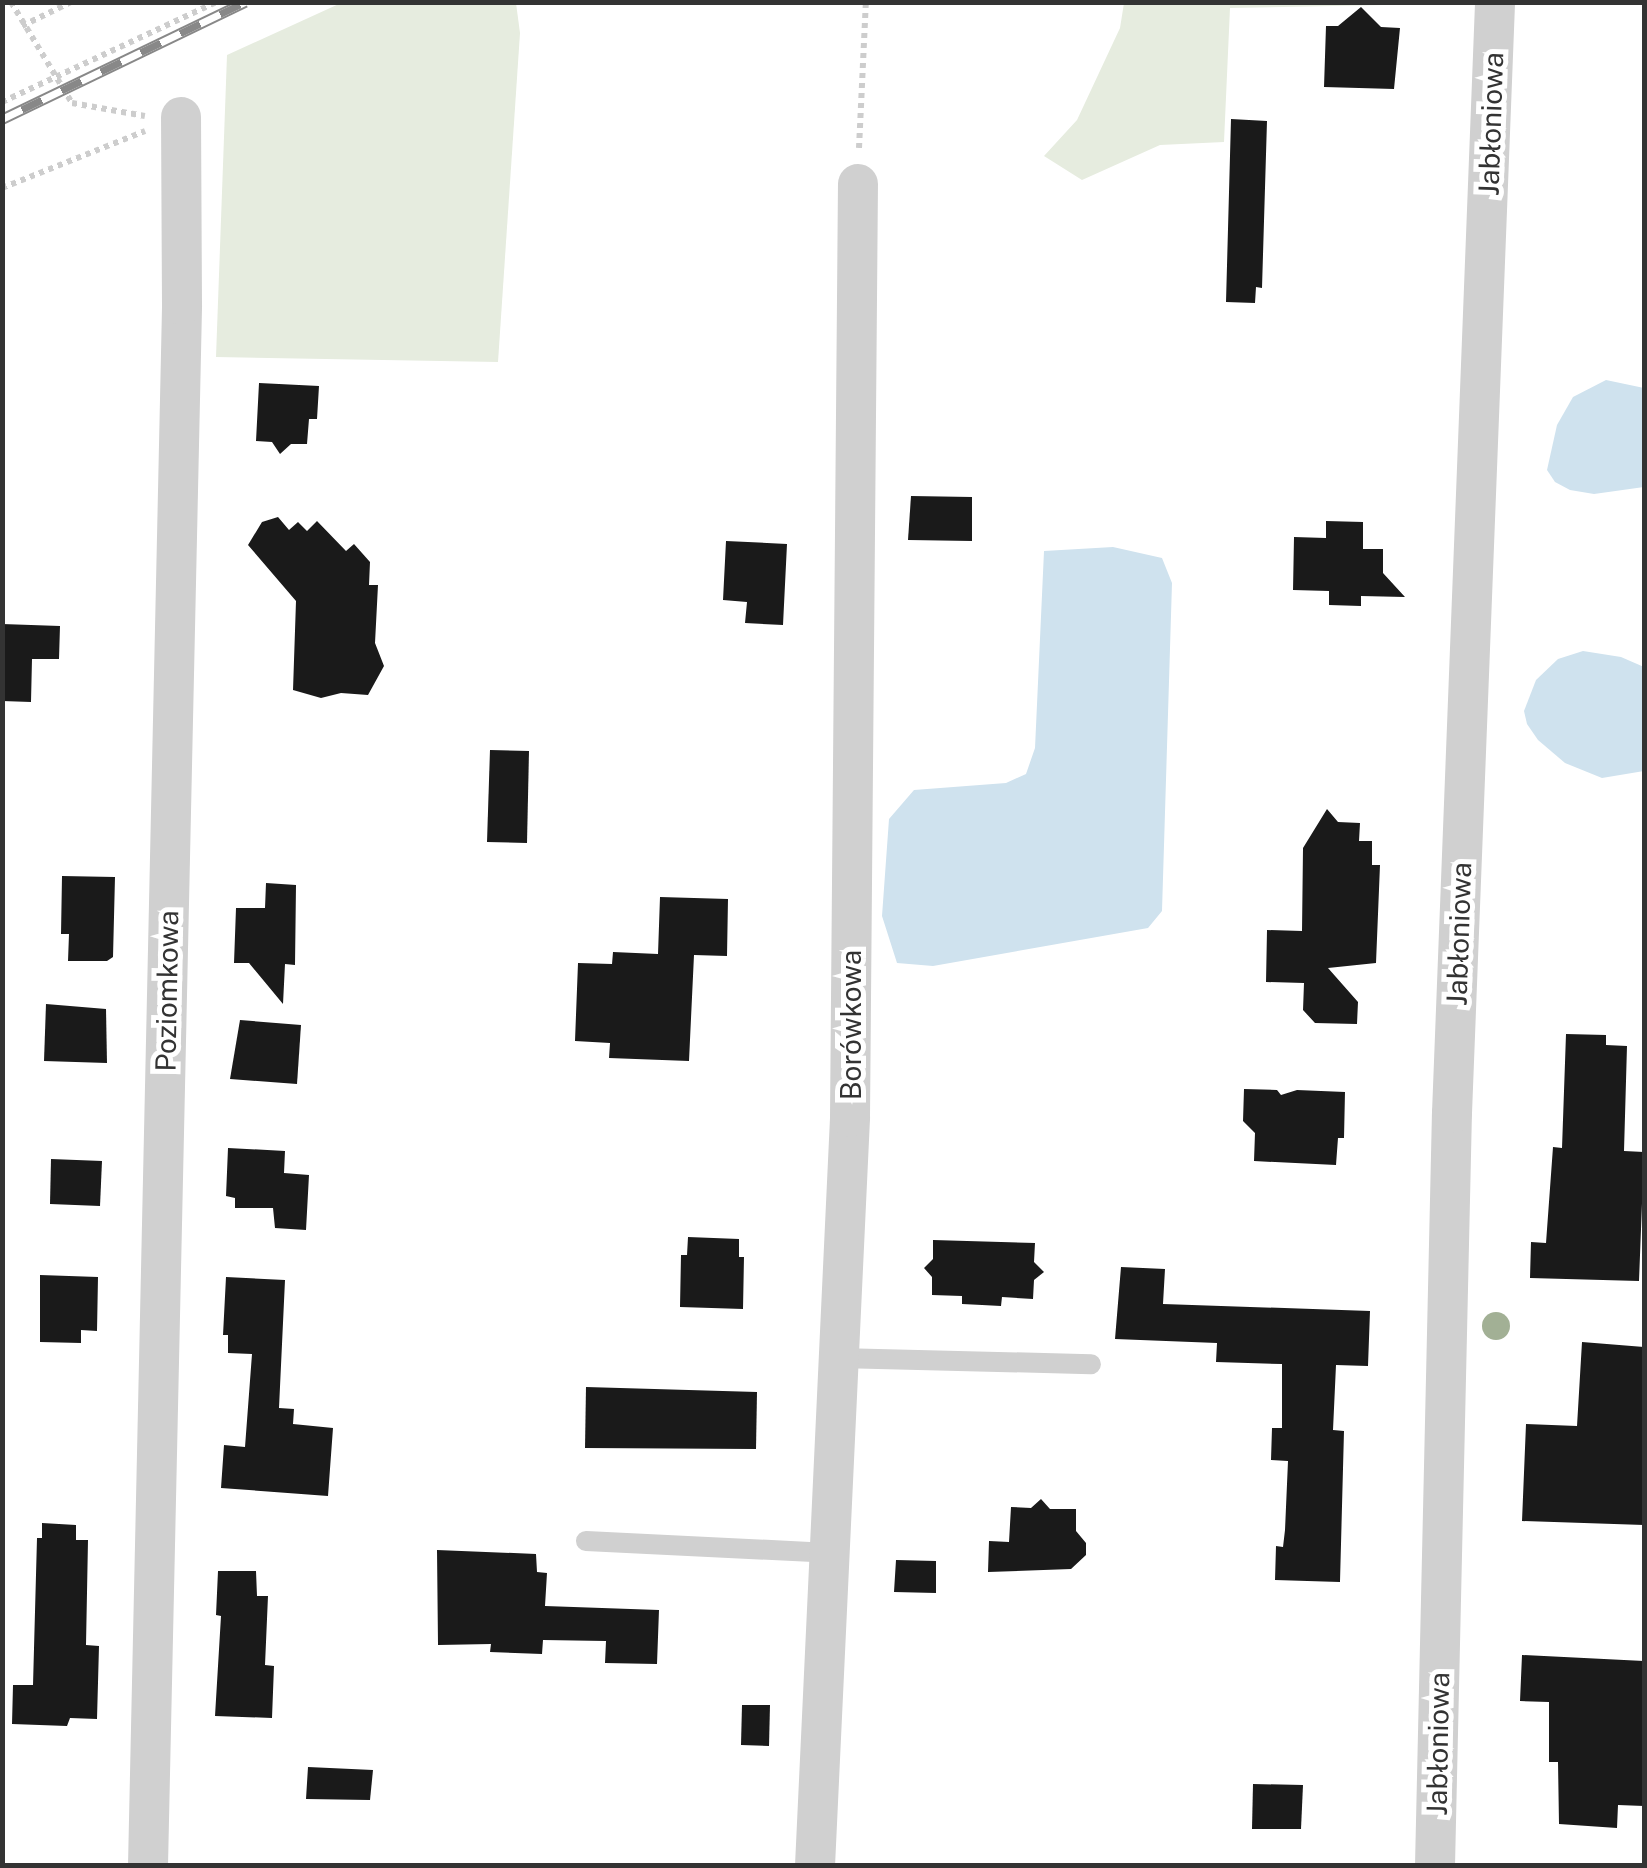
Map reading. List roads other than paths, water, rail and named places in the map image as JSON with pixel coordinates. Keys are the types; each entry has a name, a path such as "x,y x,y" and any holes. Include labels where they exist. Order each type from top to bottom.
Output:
{"street":[{"name":"Jabłoniowa","path":"1435,1866 1452,1113 1495,2"},
{"name":"Poziomkowa","path":"148,1866 182,306 181,117"},
{"name":"Borówkowa","path":"816,1866 850,1117 858,184"}],"lane":[{"path":"838,1358 1091,1364"},
{"path":"586,1540 829,1553"}],"water":[{"path":"1606,380 1644,388 1644,487 1594,494 1570,490 1555,482 1547,470 1557,425 1573,397"},
{"path":"1113,547 1162,558 1172,583 1162,911 1148,928 933,966 897,963 882,916 889,819 914,790 1006,783 1026,774 1035,748 1044,551"},
{"path":"1583,651 1621,657 1644,667 1644,771 1602,778 1565,763 1538,740 1527,724 1524,711 1536,680 1558,659"}],"railway":[{"path":"2,119 245,2"}]}
